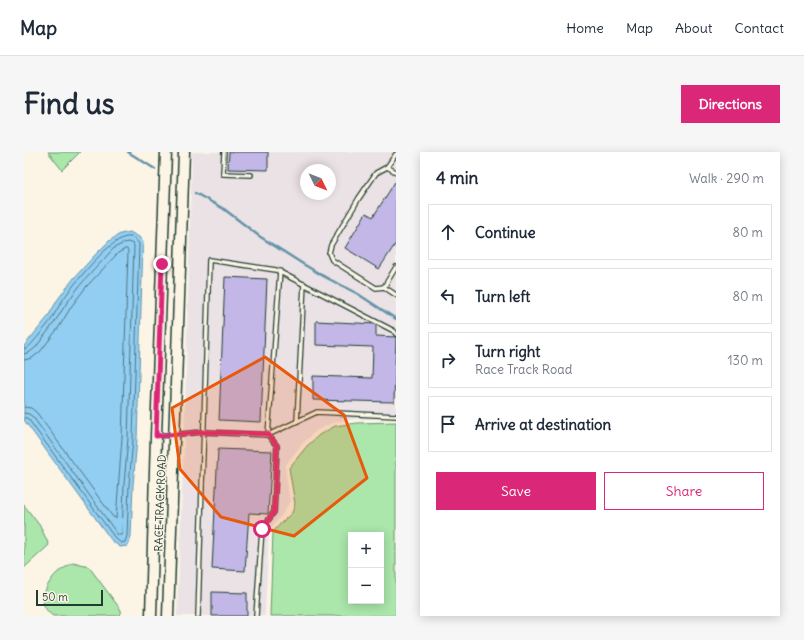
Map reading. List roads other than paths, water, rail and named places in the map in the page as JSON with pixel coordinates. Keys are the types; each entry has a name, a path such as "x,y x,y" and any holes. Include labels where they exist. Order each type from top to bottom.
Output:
{"main road":[{"name":"RACE TRACK ROAD","path":"151,616 166,152"},
{"name":"RACE TRACK ROAD","path":"168,616 184,152"}],"lane":[{"path":"224,152 223,174 251,175"},
{"path":"396,154 387,167 376,173 359,198 331,245 329,253 332,260 376,288 384,287 396,295"},
{"path":"387,167 396,172"},
{"path":"198,616 209,260 276,270 394,331 396,334"},
{"path":"384,287 396,267"},
{"path":"256,616 262,529 274,512 277,446 268,434 280,272"},
{"path":"297,421 304,284"},
{"path":"156,436 204,432 268,434 317,412 396,416"}],"water":[{"path":"130,232 139,237 143,242 137,439 131,536 127,546 120,547 112,541 24,420 24,346 47,318 58,299 74,278 96,254 109,241 120,234"}],"waterway":[{"path":"128,152 155,169"},
{"path":"195,193 224,209 259,236 303,264 358,294 396,319"}]}
